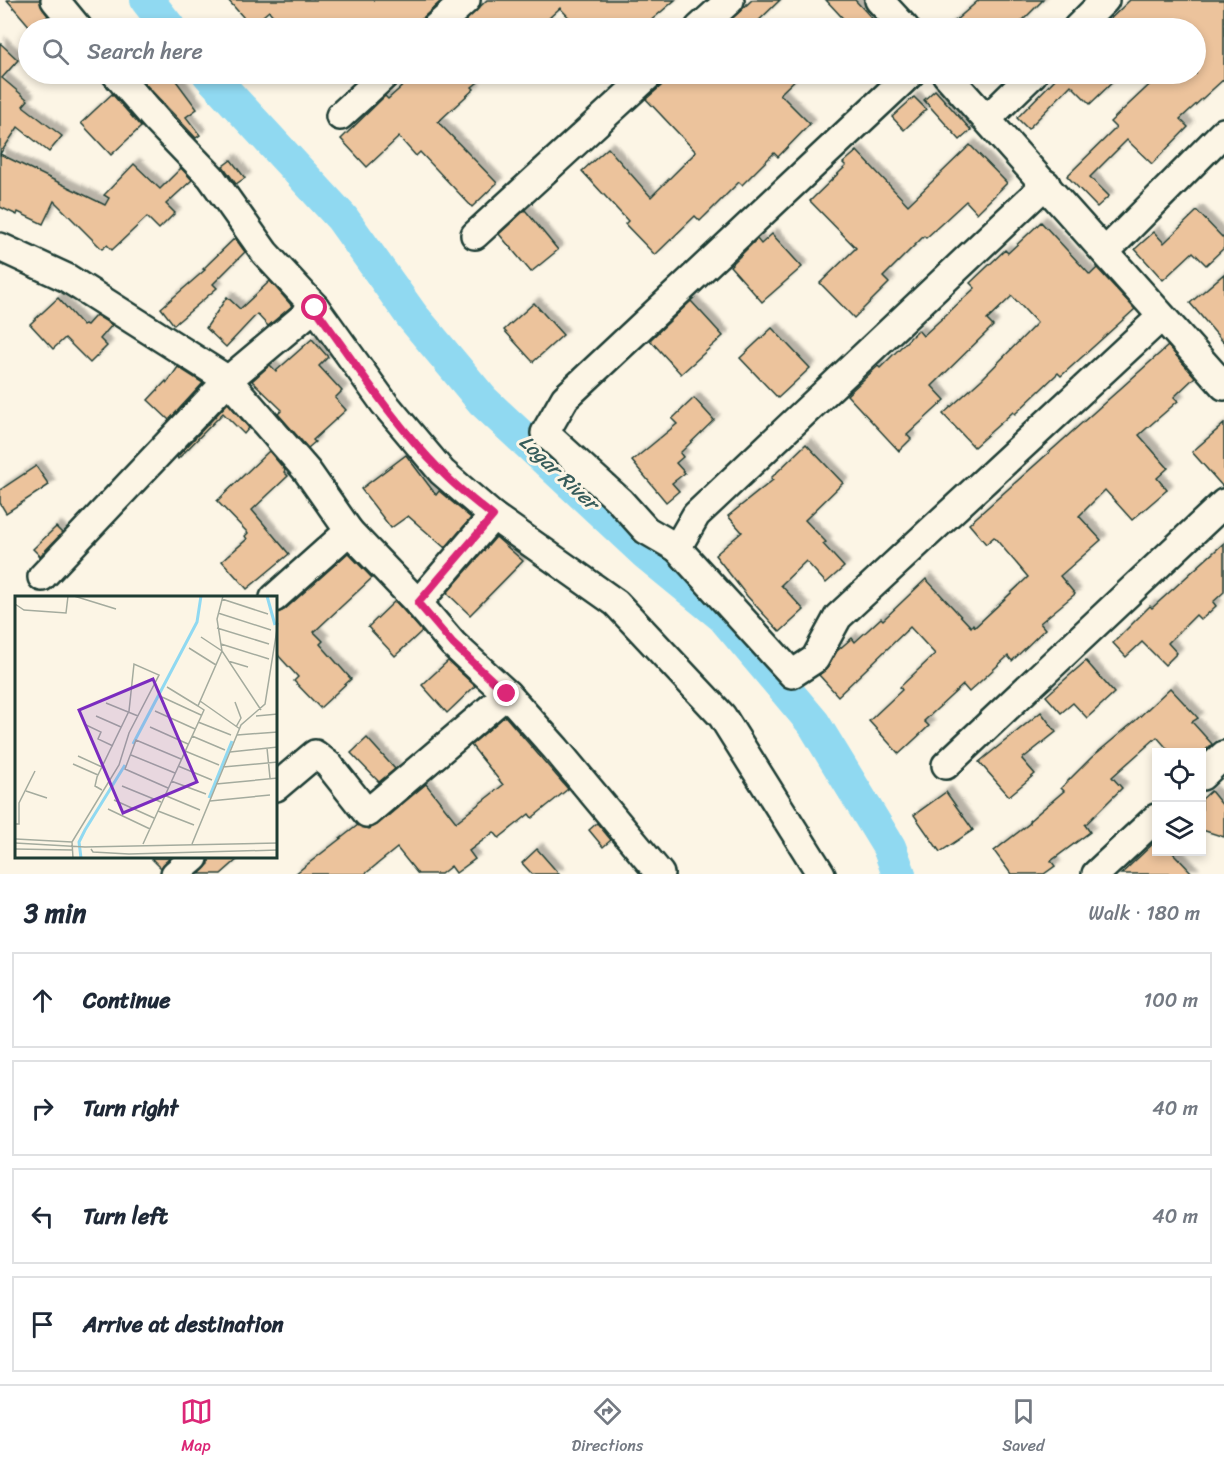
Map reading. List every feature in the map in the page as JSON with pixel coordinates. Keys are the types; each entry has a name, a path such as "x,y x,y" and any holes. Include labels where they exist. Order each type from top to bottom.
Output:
{"street":[{"path":"55,0 66,18"},
{"path":"446,18 466,0"},
{"path":"710,18 730,0"},
{"path":"879,0 896,18"},
{"path":"1087,18 1105,0"},
{"path":"125,84 211,177 265,253 315,308 384,403 442,472 493,516 616,603 722,716 821,874"},
{"path":"340,116 375,84"},
{"path":"475,235 639,84"},
{"path":"899,84 565,398 548,424 545,433 620,501 646,530 677,548 792,674 815,659 838,617 1161,317"},
{"path":"955,84 1224,386"},
{"path":"987,119 1022,84"},
{"path":"1105,252 1224,132"},
{"path":"677,548 696,515 1046,184"},
{"path":"0,247 67,278 228,380 307,471 349,531 418,603 453,644 507,694 660,874"},
{"path":"42,577 228,380 315,308"},
{"path":"946,765 1224,503"},
{"path":"418,603 493,516"},
{"path":"276,596 349,531"},
{"path":"278,786 315,754 329,765 367,813 507,694"},
{"path":"1206,772 1224,756"},
{"path":"1096,874 1152,822"},
{"path":"175,874 193,859"}],"building":[{"path":"7,0 40,0 48,16 46,18 22,18"},
{"path":"228,0 442,0 423,18 275,18 269,11 261,18 244,18"},
{"path":"487,0 675,0 654,18 570,18 560,8 549,18 468,18"},
{"path":"752,0 780,0 761,18 733,18"},
{"path":"826,0 855,0 872,18 843,18"},
{"path":"979,0 1043,0 1025,18 958,18"},
{"path":"1130,0 1224,0 1224,79 1180,119 1188,127 1152,164 1127,140 1090,177 1109,196 1097,207 1067,176 1116,128 1110,122 1150,84 1206,84 1206,18 1111,18"},
{"path":"0,43 18,60 2,78 28,100 23,106 62,136 49,152 18,127 0,154"},
{"path":"145,84 178,84 197,109 186,117 200,135 196,138"},
{"path":"405,84 476,84 472,87 474,89 438,122 497,183 472,207 420,152 416,156 399,137 367,167 341,139 385,96 388,99"},
{"path":"662,84 790,84 780,94 810,124 778,157 774,153 742,185 739,182 700,221 695,216 655,255 625,224 628,221 582,171 608,148 651,197 696,152 646,99"},
{"path":"1050,84 1111,84 1090,104 1071,85 1028,129 1017,118"},
{"path":"935,90 971,130 960,140 924,100"},
{"path":"112,94 141,127 111,155 81,123"},
{"path":"914,97 926,109 904,130 892,117"},
{"path":"970,145 1007,183 977,213 966,201 926,238 924,236 883,277 889,283 854,318 820,283 856,248 810,201 846,166 843,163 857,151 908,205"},
{"path":"0,154 105,205 109,198 104,195 134,164 160,189 181,168 192,180 166,204 175,213 159,229 147,217 112,250 107,245 102,249 54,201 43,224 18,212 17,215 0,207"},
{"path":"231,160 245,178 236,184 223,166"},
{"path":"525,210 558,250 531,272 499,234"},
{"path":"1197,211 1224,239 1224,248 1206,265 1193,252 1163,280 1135,249 1154,232 1164,243"},
{"path":"1041,222 1090,275 1097,268 1135,309 1061,376 1058,373 1015,414 1013,412 974,447 943,414 982,379 1037,323 1012,296 987,320 993,326 932,386 945,400 907,435 911,439 899,451 847,395 878,366 880,368 918,330 923,336 975,288 970,283 1005,250 1008,253"},
{"path":"772,234 802,267 762,302 730,266 757,239 761,244"},
{"path":"235,238 245,252 213,284 217,288 174,325 161,308 205,270 203,269"},
{"path":"1224,274 1224,343 1190,303"},
{"path":"270,281 292,306 268,326 257,314 226,347 206,328 227,297 240,309"},
{"path":"58,298 83,326 87,325 96,315 112,325 100,339 107,346 90,363 65,338 53,349 30,324"},
{"path":"691,301 723,336 681,374 650,340"},
{"path":"534,303 563,335 533,362 504,330"},
{"path":"772,328 810,368 778,398 740,358"},
{"path":"312,339 328,357 319,366 342,391 335,398 346,410 313,440 315,442 308,448 278,414 282,410 252,381 270,365 276,371"},
{"path":"1168,346 1195,377 1174,397 1178,401 1139,435 1168,468 1157,478 1167,490 1132,520 1105,490 1079,516 1101,540 1060,576 1075,594 1040,623 1045,629 1012,661 1008,656 969,692 963,685 924,721 929,726 899,754 869,721 935,654 910,627 838,696 819,675 828,667 837,651 852,638 855,642 881,618 883,620 926,579 971,627 973,624 975,627 1028,577 994,537 986,544 969,524"},
{"path":"178,367 203,383 169,420 148,400 166,381 167,383"},
{"path":"694,398 714,420 680,453 683,457 676,463 685,473 672,483 679,491 666,502 632,461 677,424 672,419"},
{"path":"228,403 249,428 244,434 223,413 178,459 177,457"},
{"path":"1224,424 1224,488 1192,452"},
{"path":"806,444 843,483 805,520 826,542 823,544 844,567 826,583 806,561 781,585 804,610 780,632 747,596 715,555 742,532 728,516 773,480 771,478"},
{"path":"269,451 288,476 252,510 289,554 247,589 222,561 247,539 245,536 248,533 217,501"},
{"path":"406,455 436,495 439,491 471,518 445,548 408,516 391,528 361,489"},
{"path":"36,466 49,485 6,513 0,503 0,490"},
{"path":"56,527 62,533 40,556 33,549"},
{"path":"496,537 523,561 470,615 447,593"},
{"path":"1224,543 1224,592 1213,602 1216,606 1201,620 1196,615 1168,643 1177,653 1165,665 1142,642 1126,657 1113,643 1150,606 1152,608"},
{"path":"348,553 372,578 314,632 323,641 320,644 351,679 320,708 294,681 298,677 278,655 278,612 284,610"},
{"path":"395,601 422,631 395,656 368,627"},
{"path":"448,661 475,686 447,713 422,685"},
{"path":"1086,661 1114,693 1087,718 1073,703 1061,713 1046,696"},
{"path":"1170,688 1198,718 1192,722 1212,744 1206,750 1206,748 1167,748 1157,737 1112,777 1122,788 1085,825 1090,832 1051,861 1055,866 1044,874 1011,874 994,851 1030,823 1029,821 1064,791 1061,788 1092,757"},
{"path":"1041,712 1056,732 1022,759 1035,774 1009,796 979,762"},
{"path":"505,716 568,789 532,818 529,814 499,838 494,832 469,851 475,859 456,873 451,866 441,874 418,874 397,848 365,874 295,874 358,825 369,829 377,825 426,784 456,822 503,785 471,745"},
{"path":"367,738 395,769 379,782 351,753"},
{"path":"1211,791 1224,807 1224,837 1206,831 1206,795"},
{"path":"946,792 973,830 940,852 914,815"},
{"path":"597,823 611,840 603,847 589,830"},
{"path":"1152,845 1152,856 1176,856 1193,874 1121,874"},
{"path":"537,849 559,874 532,874 522,863"},
{"path":"152,859 169,859 161,868"},
{"path":"209,859 238,859 221,874 199,874 209,864"}],"waterway":[{"name":"Logar River","path":"147,0 161,18"},
{"name":"Logar River","path":"218,84 342,218 412,316 483,401 646,553 723,616 814,724 889,847 899,874"}],"route":[{"path":"315,308 384,403 422,450 442,472 493,516 418,603 453,644 507,694"}]}
